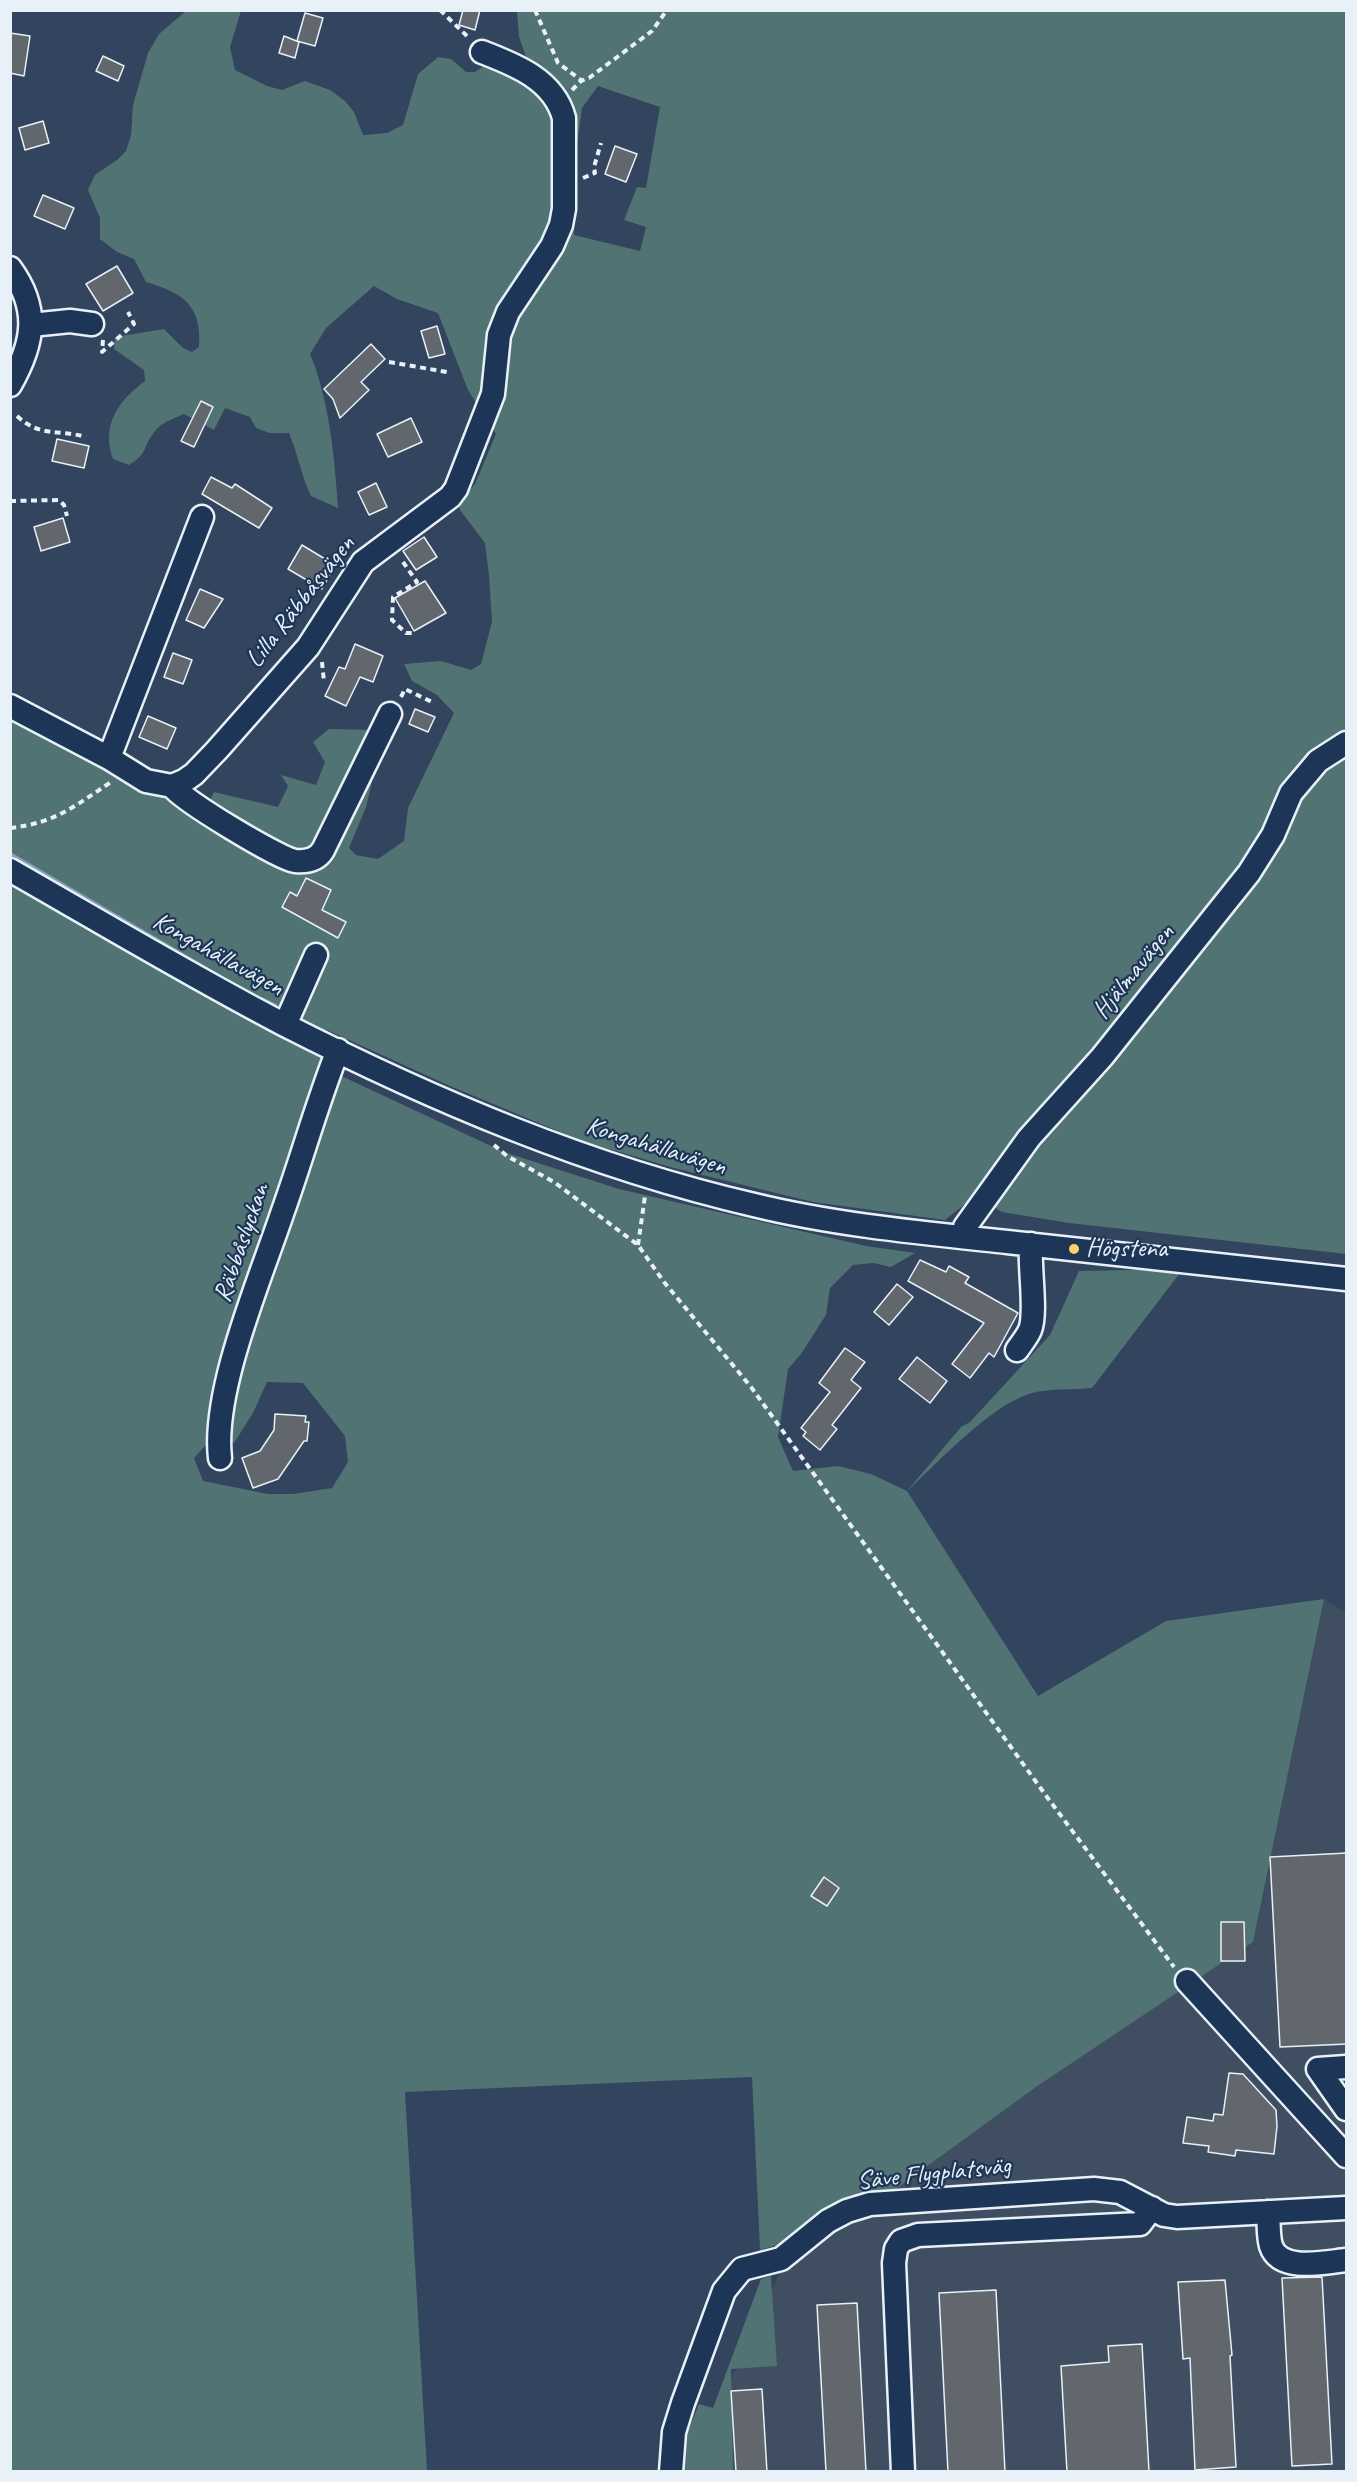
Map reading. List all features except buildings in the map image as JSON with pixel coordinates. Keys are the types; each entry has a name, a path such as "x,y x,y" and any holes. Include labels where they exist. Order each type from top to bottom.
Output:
{"street":[{"path":"476,45 533,76 560,105"},
{"name":"Lilla Räbbåsvägen","path":"172,786 194,774 308,647 363,562 450,497 456,489 493,394 498,335 508,312 552,246 564,209 564,118 560,105"},
{"path":"10,268 27,298 31,324 31,340 10,385"},
{"path":"31,324 70,321 92,324"},
{"path":"109,758 202,517"},
{"path":"10,706 109,758 146,781 172,786 178,795 197,807 293,861 313,860 323,850 390,714"},
{"name":"Hjälmavägen","path":"964,1237 965,1227 1029,1138 1102,1057 1249,873 1273,835 1291,793 1318,761 1347,743"},
{"name":"Kongahällavägen","path":"10,870 285,1025 493,1120 649,1178 756,1206 964,1237 1347,1279"},
{"path":"285,1025 316,955"},
{"name":"Räbbåslyckan","path":"220,1458 218,1438 220,1416 241,1335 338,1050"},
{"path":"1017,1350 1030,1329 1033,1315 1029,1268 1031,1244"},
{"path":"1187,1981 1347,2156"},
{"path":"1347,2067 1318,2069 1347,2109"},
{"name":"Säve Flygplatsväg","path":"671,2465 674,2432 724,2291 742,2269 781,2259 828,2221 847,2211 889,2202 1094,2189 1120,2192 1177,2217 1347,2208"},
{"path":"903,2472 894,2273 896,2249 901,2241 918,2235 1140,2224 1152,2208"},
{"path":"1268,2212 1271,2246 1284,2260 1295,2264 1347,2260"}],"path":[{"path":"440,10 476,45"},
{"path":"535,10 558,63 581,81"},
{"path":"560,105 581,81 589,78 652,30 667,10"},
{"path":"565,181 595,173 594,166 601,143"},
{"path":"92,324 103,335 102,352 134,324 128,312"},
{"path":"389,362 447,372"},
{"path":"17,416 28,426 41,431 86,437"},
{"path":"10,501 59,500 64,504 67,516"},
{"path":"403,562 417,582 393,597 392,620 406,633 412,633"},
{"path":"390,714 405,689 434,703"},
{"path":"10,828 35,826 59,817 129,771"},
{"path":"493,1120 490,1134 493,1144 507,1156 554,1182 638,1245 664,1282 752,1387 1047,1797 1187,1981"},
{"path":"638,1245 649,1178"}],"shaded area":[{"path":"1324,1599 1346,1613 1346,2471 689,2472 779,2274 1036,2087 1253,1942"}],"green space":[{"path":"186,11 241,11 230,47 235,70 267,86 282,90 305,81 330,90 345,101 354,112 363,135 387,133 403,125 418,74 438,57 451,59 466,72 475,72 484,66 528,62 519,37 517,11 1346,11 1346,1254 1069,1223 1002,1212 975,1196 945,1220 813,1202 674,1168 582,1141 450,1086 327,1030 320,1066 504,1152 619,1189 866,1246 915,1253 891,1267 873,1263 853,1265 830,1288 826,1315 801,1354 788,1369 778,1437 793,1471 838,1466 871,1474 907,1491 1038,1696 1166,1621 1324,1599 1253,1942 1036,2087 779,2274 781,2244 760,2250 752,2077 405,2092 427,2471 11,2471 10,697 210,800 214,792 278,807 288,786 281,775 316,785 325,762 313,742 329,729 378,730 369,768 372,782 366,807 349,848 356,855 378,859 404,841 408,808 454,713 437,695 412,681 404,664 441,661 471,670 481,664 492,622 485,543 460,510 459,504 475,484 496,434 468,390 438,313 397,299 374,286 326,328 310,354 317,371 326,409 333,450 338,508 311,496 289,433 270,433 256,428 250,417 225,408 214,430 184,414 158,428 140,457 129,465 113,459 109,435 114,415 127,397 145,381 144,370 114,349 115,337 164,329 183,348 192,352 199,347 197,321 188,303 170,291 146,282 134,259 117,252 100,239 100,218 88,190 95,175 126,151 131,135 133,105 148,53 159,34","holes":["598,86 660,107 646,188 637,187 624,220 646,227 640,251 574,235 576,152 582,108","267,1382 303,1383 345,1436 348,1462 332,1488 293,1494 268,1494 203,1481 194,1458 208,1443 234,1443 253,1413"]},
{"path":"1183,1269 1092,1388 1039,1391 1016,1399 982,1422 907,1491 961,1427 970,1422 1050,1335 1079,1271"},
{"path":"771,2276 777,2366 731,2369 733,2471 672,2472 699,2404 713,2408 761,2279"}],"waterway":[{"path":"10,855 220,978"},
{"path":"261,1000 274,1006"}],"place":[{"name":"Högstena","path":"1074,1249"}]}
